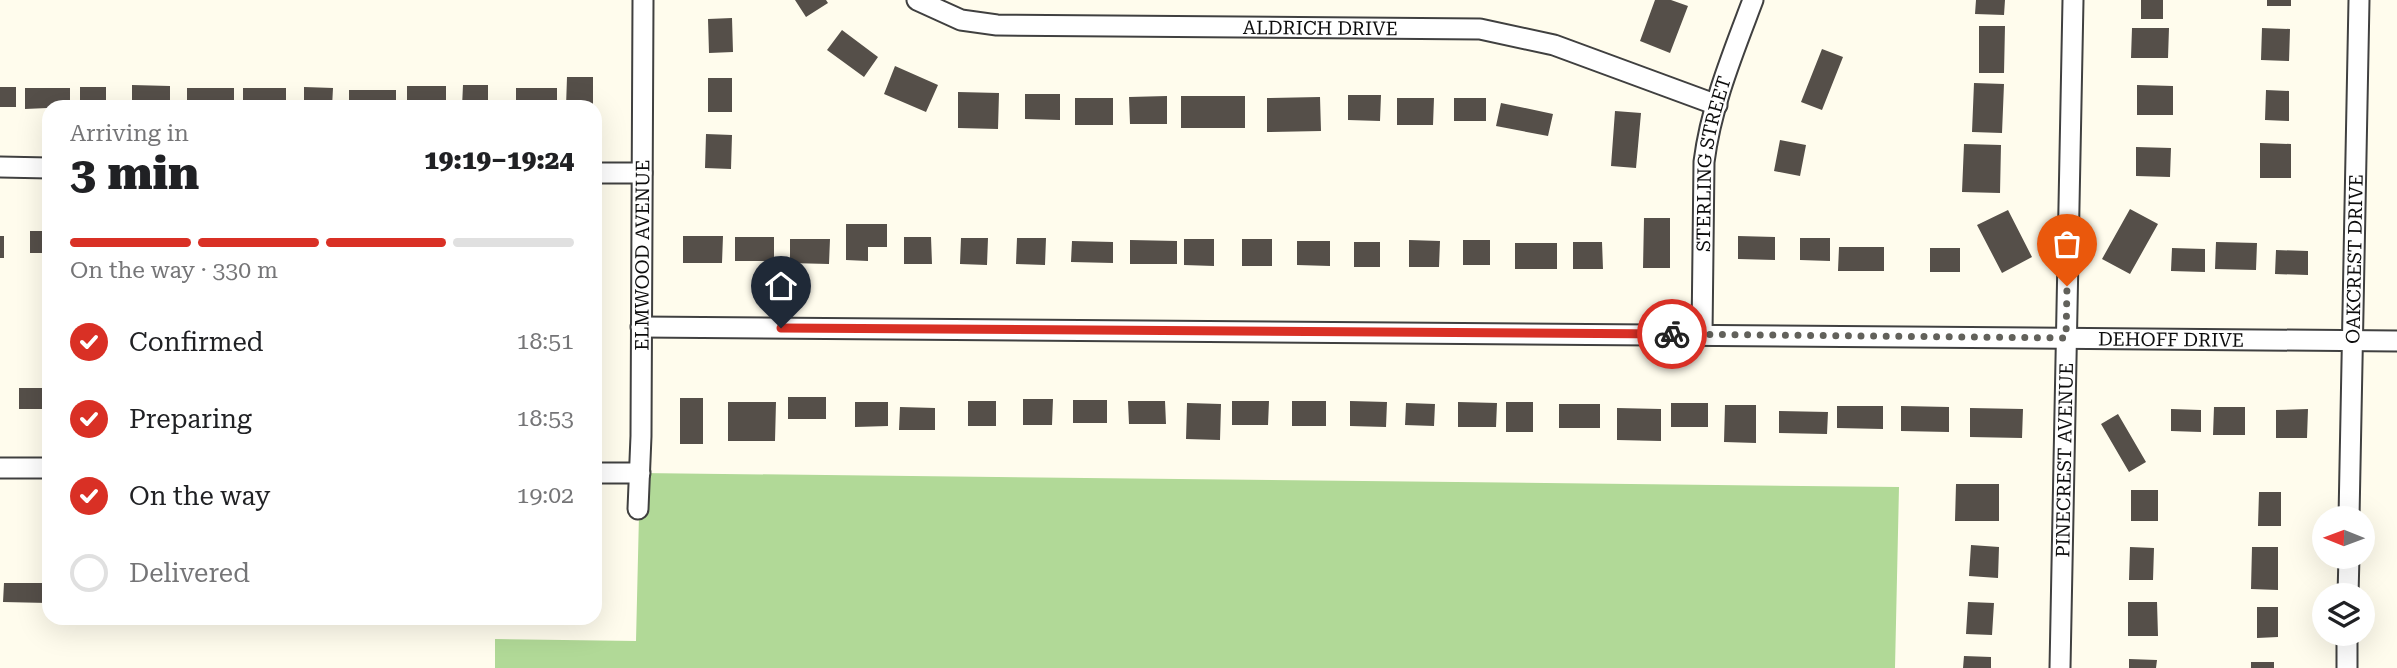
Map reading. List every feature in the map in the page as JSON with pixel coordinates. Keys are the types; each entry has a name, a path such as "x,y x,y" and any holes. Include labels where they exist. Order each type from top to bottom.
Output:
{"street":[{"name":"ELMWOOD AVENUE","path":"638,509 643,0"},
{"name":"ALDRICH DRIVE","path":"917,0 961,20 997,25 1480,29 1554,44 1717,105"},
{"name":"STERLING STREET","path":"1702,335 1704,162 1717,105 1753,0"},
{"name":"PINECREST AVENUE","path":"2060,668 2073,0"},
{"name":"OAKCREST DRIVE","path":"2349,506 2359,0"},
{"path":"0,167 42,168"},
{"path":"602,173 642,173"},
{"name":"DEHOFF DRIVE","path":"641,327 2397,341"},
{"path":"0,468 42,468"},
{"path":"602,473 640,473"},
{"path":"2347,646 2347,668"}],"green space":[{"path":"640,473 1899,487 1895,668 495,668 495,639 636,641"}],"building":[{"path":"795,0 826,0 828,3 806,17"},
{"path":"1655,0 1671,0 1688,6 1670,53 1640,41"},
{"path":"1976,0 2005,0 2004,15 1975,14"},
{"path":"2141,0 2163,0 2163,19 2141,19"},
{"path":"2267,0 2291,0 2291,6 2267,6"},
{"path":"732,18 733,52 709,53 708,19"},
{"path":"1979,26 2005,26 2004,73 1979,73"},
{"path":"2132,28 2169,28 2168,58 2131,58"},
{"path":"2262,28 2290,29 2289,61 2261,60"},
{"path":"842,30 878,57 864,77 827,50"},
{"path":"1822,49 1843,57 1822,110 1801,102"},
{"path":"895,66 938,85 926,112 884,94"},
{"path":"567,77 593,77 593,100 566,100"},
{"path":"708,78 732,78 732,112 708,112"},
{"path":"1974,83 2004,84 2002,133 1972,132"},
{"path":"132,85 170,86 170,100 132,100"},
{"path":"463,85 488,85 488,100 462,100"},
{"path":"2137,85 2173,86 2173,115 2137,115"},
{"path":"407,86 446,86 446,100 407,100"},
{"path":"0,87 16,87 16,107 0,107"},
{"path":"80,87 106,87 106,100 80,100"},
{"path":"304,87 333,88 332,100 304,100"},
{"path":"25,88 70,88 70,100 42,100 42,108 25,109"},
{"path":"187,88 234,88 234,100 187,100"},
{"path":"243,88 286,88 286,100 243,100"},
{"path":"516,88 557,88 557,100 516,100"},
{"path":"349,90 396,90 396,100 349,100"},
{"path":"2266,90 2289,91 2289,121 2265,120"},
{"path":"958,92 999,93 998,129 958,128"},
{"path":"1025,94 1060,94 1060,120 1025,119"},
{"path":"1348,95 1381,95 1380,121 1348,120"},
{"path":"1167,96 1167,124 1130,124 1129,97"},
{"path":"1181,96 1245,96 1245,128 1181,128"},
{"path":"1320,97 1321,131 1267,132 1267,98"},
{"path":"1075,98 1113,98 1113,125 1075,125"},
{"path":"1397,98 1434,98 1433,125 1397,125"},
{"path":"1454,98 1486,98 1486,121 1454,121"},
{"path":"1501,103 1553,114 1548,136 1496,126"},
{"path":"1615,111 1641,113 1636,168 1611,166"},
{"path":"706,134 732,135 731,169 705,168"},
{"path":"1780,140 1806,145 1800,176 1774,171"},
{"path":"2260,143 2291,144 2291,178 2260,178"},
{"path":"1964,144 2001,145 2000,193 1962,192"},
{"path":"2136,147 2171,148 2170,177 2136,176"},
{"path":"2130,209 2158,224 2130,274 2102,259"},
{"path":"2008,210 2032,257 2002,273 1977,225"},
{"path":"1644,218 1670,218 1670,268 1643,268"},
{"path":"846,224 887,224 887,247 868,247 868,261 846,260"},
{"path":"30,231 42,231 42,253 30,253"},
{"path":"0,236 4,236 4,258 0,258"},
{"path":"683,236 723,236 722,263 683,263"},
{"path":"1738,236 1775,237 1775,260 1738,259"},
{"path":"735,237 774,237 774,261 735,261"},
{"path":"904,237 931,237 932,264 904,264"},
{"path":"961,238 988,238 987,265 960,264"},
{"path":"1017,238 1046,238 1045,265 1016,264"},
{"path":"1800,238 1830,238 1830,261 1800,260"},
{"path":"790,239 830,239 829,264 790,263"},
{"path":"1184,239 1214,239 1214,266 1184,265"},
{"path":"1242,239 1272,239 1272,266 1242,266"},
{"path":"1130,240 1177,241 1177,264 1130,264"},
{"path":"1409,240 1440,241 1439,267 1409,267"},
{"path":"1463,240 1490,240 1490,265 1463,265"},
{"path":"1072,241 1113,242 1113,263 1071,262"},
{"path":"1297,241 1330,241 1330,266 1297,265"},
{"path":"1354,242 1380,242 1380,267 1354,267"},
{"path":"1573,242 1602,242 1603,269 1573,269"},
{"path":"2216,242 2257,243 2256,270 2215,269"},
{"path":"1515,243 1557,243 1557,269 1515,269"},
{"path":"1839,247 1884,247 1884,271 1838,271"},
{"path":"1930,248 1960,248 1960,272 1930,272"},
{"path":"2172,248 2205,249 2205,272 2171,271"},
{"path":"2276,250 2308,251 2308,275 2275,274"},
{"path":"19,388 42,388 42,409 19,409"},
{"path":"788,397 826,397 826,419 788,419"},
{"path":"680,398 703,398 703,444 680,444"},
{"path":"1023,399 1053,399 1052,425 1023,425"},
{"path":"1073,400 1107,400 1107,423 1073,423"},
{"path":"968,401 996,401 996,426 968,426"},
{"path":"1128,401 1165,401 1166,424 1129,424"},
{"path":"1232,401 1269,401 1268,425 1232,425"},
{"path":"1292,401 1326,401 1326,426 1292,426"},
{"path":"1350,401 1387,402 1386,427 1350,426"},
{"path":"728,402 776,402 775,441 728,441"},
{"path":"855,402 888,402 888,426 855,427"},
{"path":"1458,402 1497,403 1496,427 1458,427"},
{"path":"1506,402 1533,402 1533,432 1506,432"},
{"path":"1187,403 1221,404 1220,440 1186,439"},
{"path":"1406,403 1435,404 1434,426 1405,425"},
{"path":"1671,403 1708,403 1708,427 1671,427"},
{"path":"1559,404 1600,404 1600,428 1559,428"},
{"path":"1725,405 1756,405 1756,443 1724,442"},
{"path":"1837,406 1883,406 1883,429 1837,428"},
{"path":"1901,406 1949,407 1949,432 1901,431"},
{"path":"900,407 935,408 935,430 899,430"},
{"path":"2214,407 2245,407 2245,435 2213,435"},
{"path":"1617,408 1661,409 1661,441 1617,440"},
{"path":"1970,408 2023,409 2022,438 1970,437"},
{"path":"2171,409 2201,410 2201,432 2171,431"},
{"path":"2308,409 2307,438 2276,438 2276,410"},
{"path":"1779,411 1828,412 1827,434 1779,433"},
{"path":"2118,414 2146,462 2129,472 2101,424"},
{"path":"1956,484 1999,484 1999,521 1955,521"},
{"path":"2131,490 2158,490 2158,521 2131,521"},
{"path":"2259,492 2281,492 2281,526 2258,526"},
{"path":"1971,545 1999,547 1998,578 1969,576"},
{"path":"2130,547 2154,548 2153,580 2129,580"},
{"path":"2252,547 2278,547 2278,590 2251,589"},
{"path":"4,583 42,583 42,603 3,602"},
{"path":"1968,602 1994,603 1992,635 1966,634"},
{"path":"2128,602 2157,602 2158,636 2128,636"},
{"path":"2257,607 2278,607 2278,637 2257,638"},
{"path":"1964,656 1991,657 1991,668 1963,668"},
{"path":"2129,659 2157,660 2156,668 2129,668"},
{"path":"2251,662 2274,662 2274,668 2251,668"}],"way so far":[{"path":"1672,334 2066,338 2067,286"}],"route":[{"path":"781,328 1672,334"}]}
